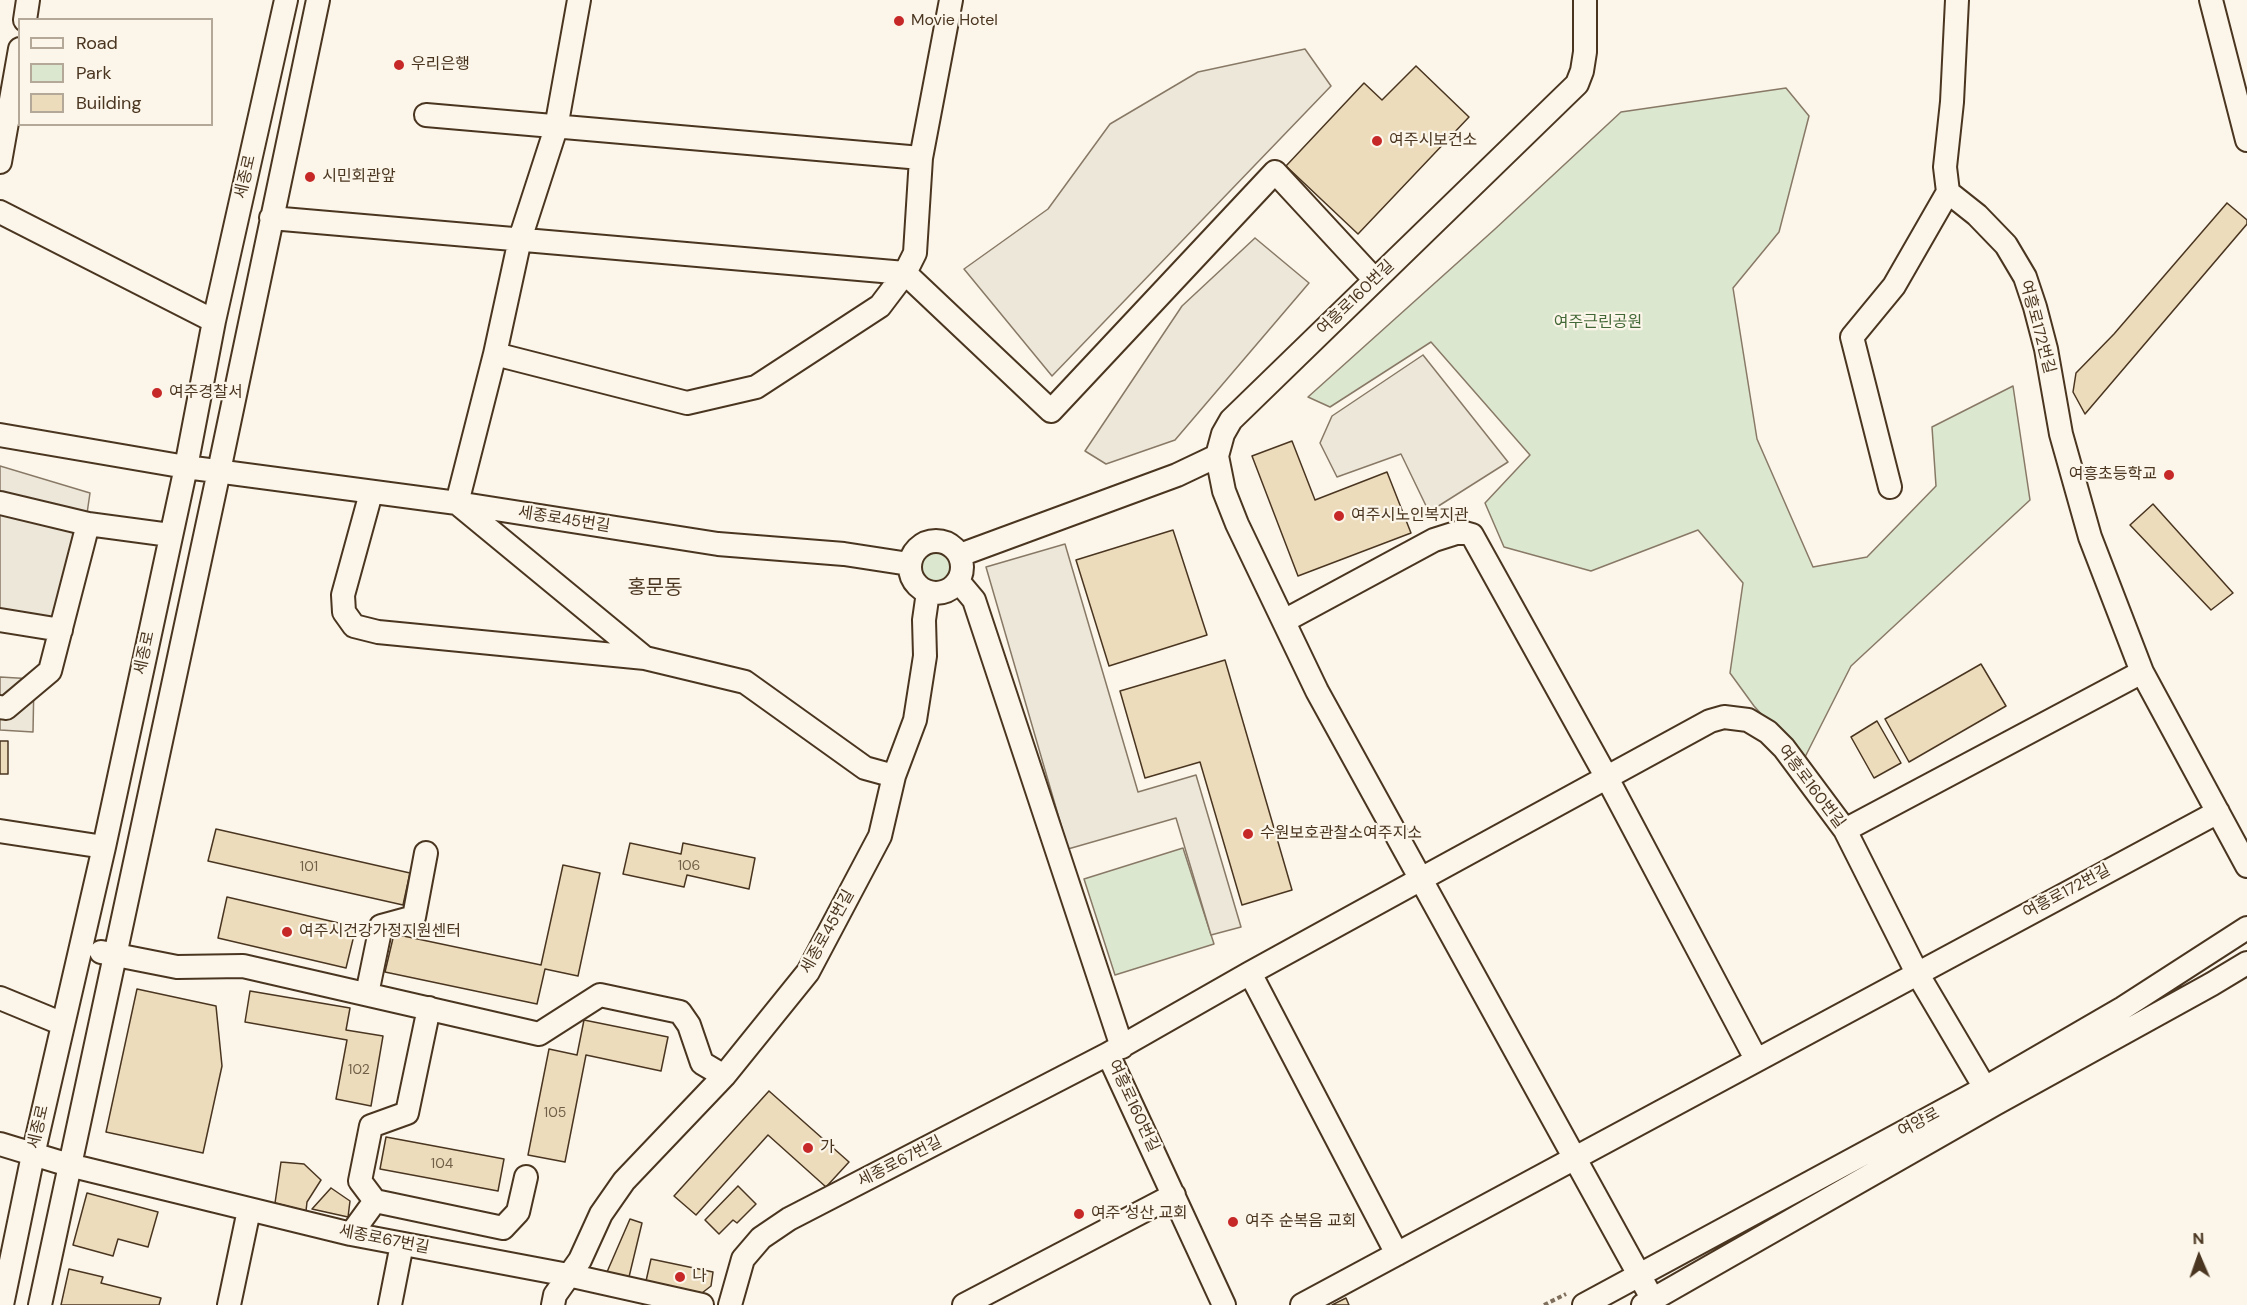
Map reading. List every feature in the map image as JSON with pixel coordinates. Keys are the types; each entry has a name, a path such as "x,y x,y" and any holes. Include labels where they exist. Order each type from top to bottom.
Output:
{"street":[{"path":"25,18 28,0"},
{"name":"세종로","path":"2,1305 33,1155 104,847 186,466 214,321 286,0"},
{"path":"40,1305 318,0"},
{"path":"579,0 556,128 520,239 495,354 457,503 645,658"},
{"path":"495,354 687,403 756,387 880,306 905,273 915,253 921,158 951,0"},
{"name":"여흥로160번길","path":"1217,456 1223,434 1231,420 1577,84 1584,61 1585,0"},
{"path":"1890,487 1851,337 1894,286 1948,192 1945,167 1953,92 1957,0"},
{"path":"2211,0 2247,140"},
{"path":"0,162 18,60"},
{"path":"426,115 921,158"},
{"path":"271,218 905,273 1051,411 1275,172 1375,280"},
{"name":"여흥로172번길","path":"1948,192 1977,215 2006,245 2025,277 2046,349 2061,434 2083,515 2142,672 2247,866"},
{"path":"0,212 214,321"},
{"name":"세종로45번길","path":"0,435 186,466 457,503 718,544 844,554 909,564"},
{"path":"960,555 1177,475 1217,456 1224,491 1237,524 1317,691 1639,1275 1648,1302"},
{"path":"371,493 344,595 344,612 354,626 378,632 645,658 746,682 865,768 894,776"},
{"path":"0,503 88,524 170,535"},
{"path":"0,707 6,708 50,671 88,524"},
{"path":"1284,621 1434,540 1456,533 1465,532 1472,535 1607,778 1756,1059"},
{"path":"932,540 949,543 960,555 962,573 953,587 945,591 928,592 914,581 909,564 917,548 932,540"},
{"path":"958,581 974,600 1115,1051"},
{"name":"세종로45번길","path":"553,1305 555,1295 580,1260 601,1214 624,1181 724,1076 808,972 880,836 894,776 915,720 925,656 924,620 928,592"},
{"path":"0,620 61,630"},
{"path":"1845,831 2142,672"},
{"name":"여흥로160번길","path":"1224,1305 1174,1195 1115,1051 1250,973 1421,879 1710,721 1724,717 1748,720 1768,732 1784,748 1845,831 1917,973 1985,1088"},
{"name":"여흥로172번길","path":"1917,973 2218,812"},
{"path":"0,831 104,847"},
{"path":"368,994 381,926 414,917 426,853"},
{"name":"여양로","path":"1584,1305 1985,1088 2123,1008 2247,928"},
{"path":"82,948 177,967 243,966 538,1034 600,995 680,1012 688,1025 702,1063 724,1076"},
{"name":"여양로","path":"1648,1302 2247,963"},
{"path":"1250,973 1397,1254"},
{"path":"1302,1305 1917,973"},
{"path":"0,998 63,1024"},
{"path":"429,1008 407,1113 372,1126 360,1181 375,1201 503,1228 518,1212 526,1177"},
{"name":"세종로67번길","path":"730,1305 743,1259 761,1238 789,1219 1115,1051"},
{"name":"세종로67번길","path":"0,1144 69,1166 351,1234 568,1275 702,1305"},
{"path":"963,1305 1174,1195"},
{"path":"351,1234 375,1201"},
{"path":"229,1305 249,1210"},
{"path":"390,1305 402,1244"}],"green space":[{"name":"여주근린공원","path":"1786,88 1809,116 1779,232 1733,288 1757,439 1813,567 1867,557 1936,486 1932,427 2013,386 2030,500 1851,666 1803,761 1754,706 1730,673 1743,583 1698,530 1591,571 1504,547 1485,503 1530,455 1431,342 1330,407 1308,397 1621,112"},
{"path":"936,550 948,555 953,567 948,579 936,584 924,579 919,567 924,555"},
{"path":"1183,848 1214,944 1115,975 1084,879"}],"shaded area":[{"path":"1305,49 1331,86 1052,376 964,269 1048,209 1110,124 1198,72"},
{"path":"1255,238 1309,283 1175,440 1106,464 1085,451 1182,306"},
{"path":"1423,355 1508,462 1429,512 1401,454 1337,477 1320,443 1332,416"},
{"path":"0,466 90,493 70,629 44,636 0,632"},
{"path":"1065,544 1138,792 1196,775 1241,927 1211,935 1176,818 1068,849 986,567"},
{"path":"0,677 34,679 33,732 0,730"}],"building":[{"name":"여주시보건소","path":"1416,66 1469,117 1358,234 1286,166 1364,83 1382,100"},
{"path":"2227,203 2247,220 2247,224 2085,414 2073,392 2076,373 2114,334"},
{"name":"여주시노인복지관","path":"1292,441 1315,500 1387,472 1411,533 1298,576 1252,456"},
{"path":"2153,504 2233,593 2211,610 2130,525"},
{"path":"1173,530 1207,635 1109,666 1076,560"},
{"name":"수원보호관찰소여주지소","path":"1225,660 1292,890 1242,905 1200,762 1145,778 1120,691"},
{"path":"1981,664 2006,706 1909,762 1885,719"},
{"path":"1877,721 1901,763 1874,778 1851,737"},
{"path":"0,741 8,741 8,774 0,774"},
{"path":"216,829 410,873 403,905 208,861"},
{"path":"630,843 681,854 683,843 755,858 749,889 687,875 684,887 623,874"},
{"path":"563,865 600,873 578,976 545,969 537,1004 385,972 394,934 541,965"},
{"name":"여주시건강가정지원센터","path":"227,897 356,927 346,968 218,938"},
{"path":"137,989 216,1006 222,1066 203,1153 106,1132"},
{"path":"250,991 350,1008 346,1030 383,1036 371,1106 336,1099 347,1040 245,1022"},
{"path":"584,1020 668,1037 661,1071 586,1055 565,1162 528,1155 549,1049 577,1055"},
{"name":"가","path":"769,1091 849,1162 826,1187 768,1135 696,1215 674,1196"},
{"path":"386,1137 504,1159 498,1191 380,1169"},
{"path":"281,1162 304,1164 321,1180 307,1202 306,1211 275,1203"},
{"path":"738,1186 756,1204 737,1223 733,1220 719,1234 705,1220"},
{"path":"331,1188 350,1201 348,1217 312,1209"},
{"path":"87,1193 158,1212 148,1247 118,1239 113,1256 73,1245"},
{"path":"630,1219 642,1223 629,1277 607,1272"},
{"name":"나","path":"651,1259 713,1272 711,1286 702,1293 646,1281"},
{"path":"69,1269 103,1277 101,1283 161,1298 159,1305 61,1305"},
{"path":"1346,1298 1349,1305 1332,1305"}],"place":[{"name":"Movie Hotel","path":"899,21"},
{"name":"우리은행","path":"399,65"},
{"name":"여주시보건소","path":"1377,141"},
{"name":"시민회관앞","path":"310,177"},
{"name":"여주경찰서","path":"157,393"},
{"name":"여흥초등학교","path":"2169,475"},
{"name":"여주시노인복지관","path":"1339,516"},
{"name":"수원보호관찰소여주지소","path":"1248,834"},
{"name":"여주시건강가정지원센터","path":"287,932"},
{"name":"가","path":"808,1148"},
{"name":"여주 성산 교회","path":"1079,1214"},
{"name":"여주 순복음 교회","path":"1233,1222"},
{"name":"나","path":"680,1277"}],"district":[{"name":"홍문동","path":"655,589"}]}
